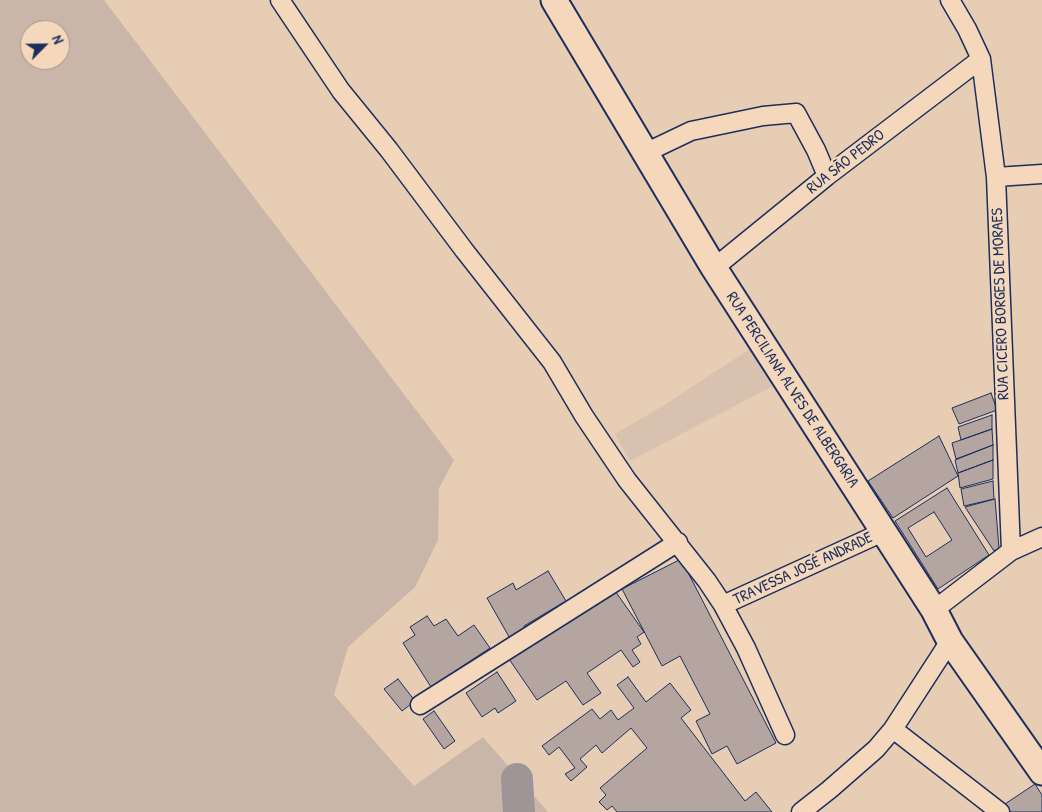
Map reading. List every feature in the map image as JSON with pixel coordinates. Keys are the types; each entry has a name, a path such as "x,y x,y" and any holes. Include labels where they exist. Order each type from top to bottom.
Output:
{"street":[{"path":"280,0 341,91 389,150 552,362 584,416 627,480 678,542 723,605 746,648 785,735"},
{"name":"RUA PERCILIANA ALVES DE ALBERGARIA","path":"554,0 714,268 934,610 950,641 1042,772"},
{"name":"RUA CICERO BORGES DE MORAES","path":"950,0 967,29 980,59 996,176 1011,551"},
{"name":"RUA SÃO PEDRO","path":"714,268 826,176 980,59"},
{"path":"645,153 691,131 763,116 796,113 816,150 826,176"},
{"path":"996,176 1042,174"},
{"name":"TRAVESSA JOSÉ ANDRADE","path":"723,605 883,532"},
{"path":"934,610 1011,551 1042,537"},
{"path":"420,705 678,542"},
{"path":"801,812 876,749 893,729 950,641"},
{"path":"893,729 1000,812"}],"shaded area":[{"path":"0,0 104,0 454,460 439,488 438,540 415,587 348,647 334,695 414,786 483,737 548,812 0,812"},
{"path":"750,349 773,386 630,461 615,434 666,404"}],"building":[{"path":"991,393 997,410 959,424 952,408"},
{"path":"992,415 992,429 961,440 958,427"},
{"path":"992,429 993,445 956,459 952,443"},
{"path":"939,436 958,476 893,518 868,481"},
{"path":"993,445 993,460 958,473 955,460"},
{"path":"993,460 993,479 960,488 958,473"},
{"path":"993,481 994,499 964,506 961,489"},
{"path":"947,488 989,555 938,589 895,521"},
{"path":"995,499 999,548 994,551 965,507"},
{"path":"934,512 952,540 926,557 908,528"},
{"path":"681,559 776,743 737,764 727,746 712,754 696,721 710,714 680,656 662,666 622,589"},
{"path":"548,571 566,601 524,626 528,633 512,642 487,598 513,583 516,590"},
{"path":"613,588 644,632 637,637 641,644 632,650 640,662 633,667 621,650 587,673 601,693 583,705 566,681 537,700 509,659"},
{"path":"427,616 434,626 446,619 458,636 474,625 490,648 431,687 403,643 415,635 410,627"},
{"path":"497,672 516,701 498,713 495,708 482,717 466,693"},
{"path":"628,677 646,702 670,683 691,710 681,718 745,801 756,792 772,812 617,812 612,806 607,810 599,802 606,795 600,788 647,748 631,728 602,753 596,745 580,759 587,767 571,781 565,774 575,768 559,747 549,755 542,746 592,709 600,719 611,710 618,720 634,708 617,685"},
{"path":"398,679 415,701 402,711 384,689"},
{"path":"434,711 455,741 444,749 423,719"},
{"path":"1035,784 1042,795 1042,812 1011,812 1002,806"}],"waterway":[{"path":"517,779 519,812"}]}
